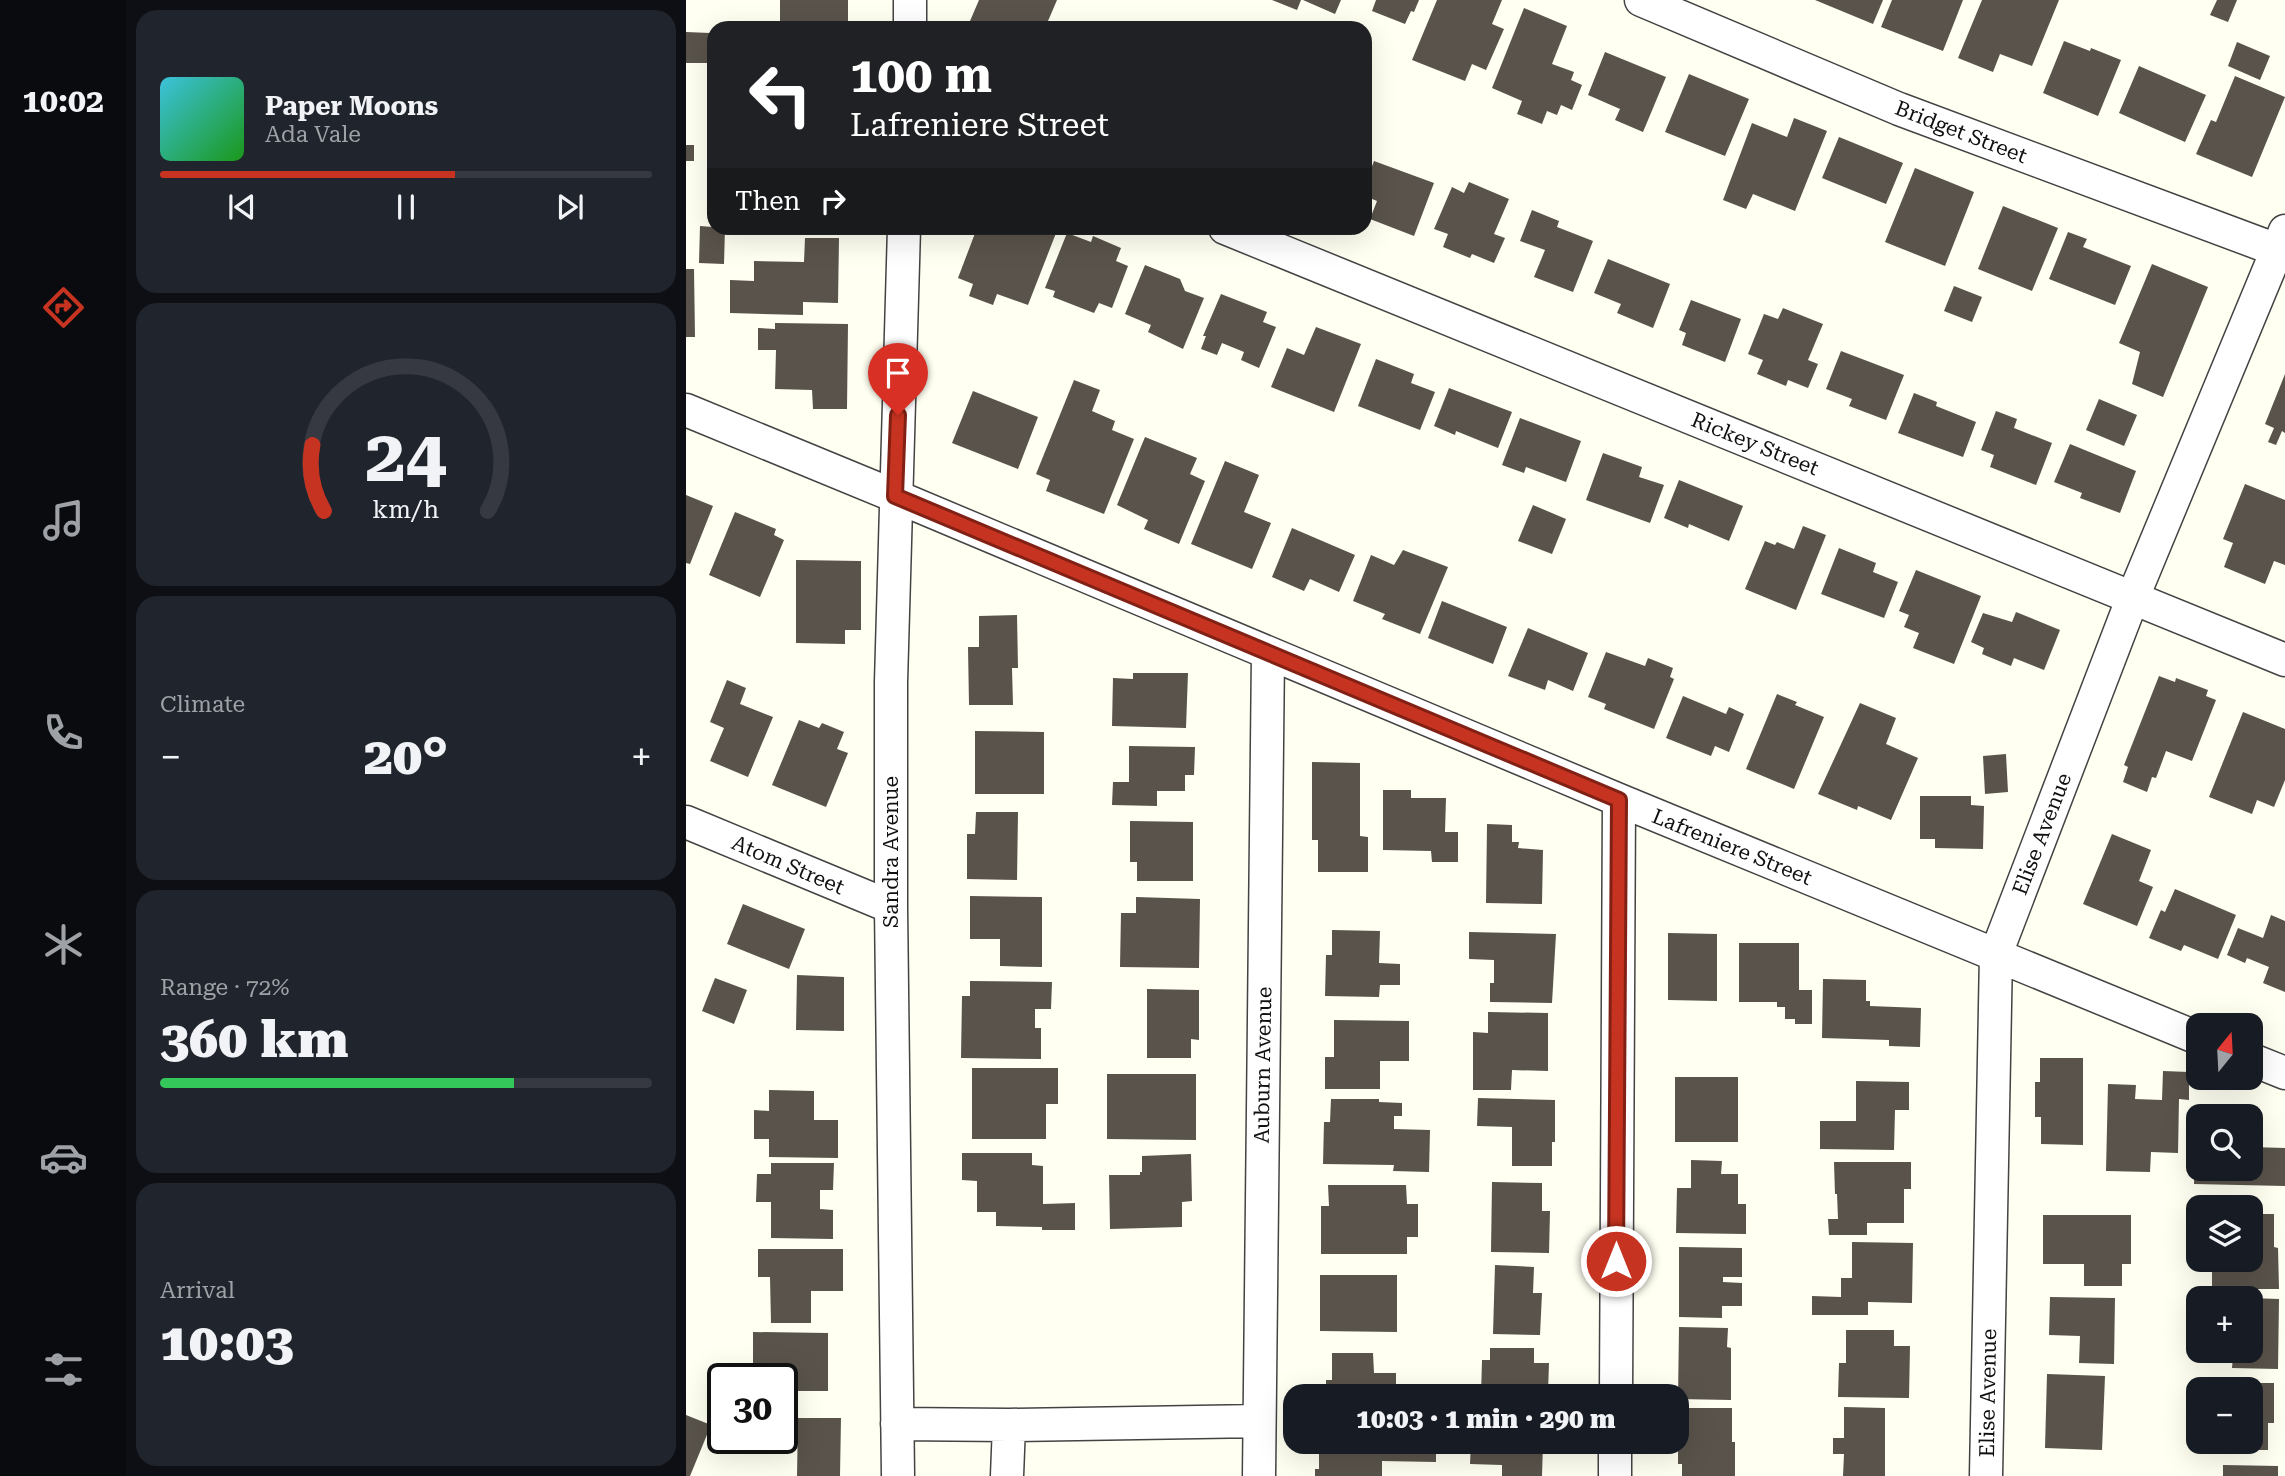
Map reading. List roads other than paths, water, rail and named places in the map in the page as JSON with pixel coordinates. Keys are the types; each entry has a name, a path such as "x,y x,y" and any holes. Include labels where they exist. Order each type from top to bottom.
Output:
{"street":[{"path":"910,0 910,21"},
{"name":"Bridget Street","path":"1641,0 1899,110 2282,245"},
{"name":"Sandra Avenue","path":"898,1476 891,682 904,235"},
{"name":"Rickey Street","path":"1242,235 2285,660"},
{"name":"Elise Avenue","path":"1986,1476 1996,954 2133,597 2282,245"},
{"name":"Lafreniere Street","path":"686,410 1619,800 2186,1033"},
{"name":"Auburn Avenue","path":"1259,1476 1268,653"},
{"path":"1616,1384 1619,800"},
{"name":"Atom Street","path":"686,822 891,908"},
{"path":"2263,1064 2285,1073"},
{"path":"897,1424 1259,1421"},
{"path":"1007,1476 1009,1425"},
{"path":"1615,1454 1615,1476"}]}
